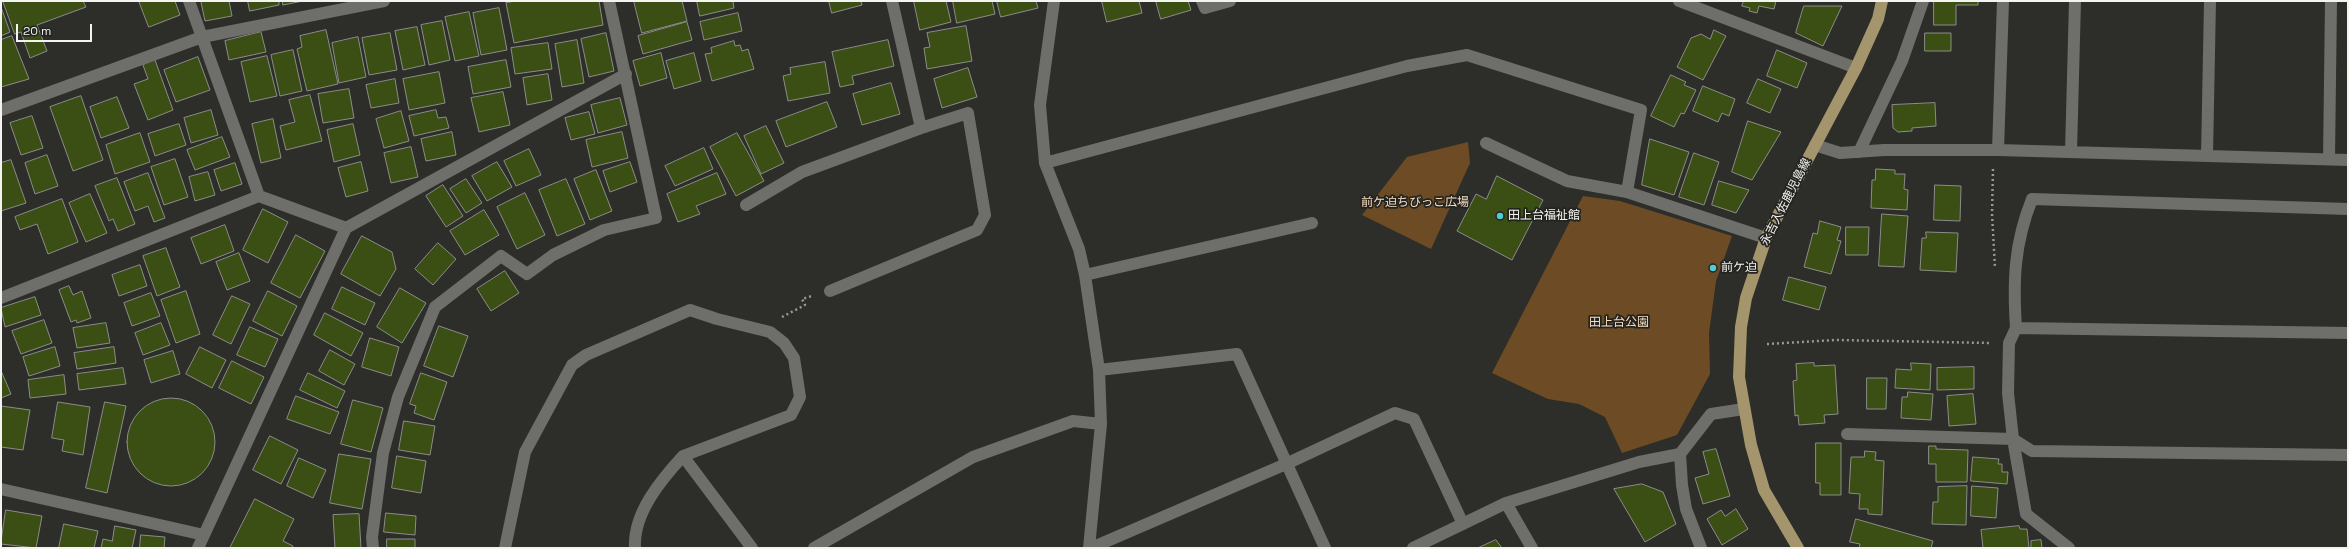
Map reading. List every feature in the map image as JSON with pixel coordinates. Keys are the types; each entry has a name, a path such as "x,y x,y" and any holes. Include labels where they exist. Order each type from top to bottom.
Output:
{"main road":[{"name":"永吉入佐鹿児島線","path":"1798,548 1764,490 1744,409 1739,377 1741,327 1750,283 1766,238 1856,68 1878,19 1882,1"}],"street":[{"path":"189,1 259,196"},
{"path":"1,110 202,37 384,1"},
{"path":"373,548 372,537 383,453 398,397 435,307 501,256 527,274 553,255 604,230 656,218 609,1"},
{"path":"892,1 921,128"},
{"path":"1054,1 1040,106 1045,162 1080,250 1099,370 1101,424 1090,548 1286,464 1395,413 1414,419 1463,524"},
{"path":"1202,1 1205,8 1230,1"},
{"path":"1679,1 1856,68"},
{"path":"1859,152 1902,60 1923,1"},
{"path":"1998,150 2003,1"},
{"path":"2071,152 2075,1"},
{"path":"2207,156 2210,1"},
{"path":"2329,159 2331,1"},
{"path":"1045,162 1407,66 1467,55 1640,110 1627,192"},
{"path":"198,548 346,228 626,74"},
{"path":"746,205 802,172 921,128 968,113 985,215 977,230 830,291"},
{"path":"1486,143 1567,181 1627,192 1766,238"},
{"path":"1815,145 1840,153 1884,150 1998,150 2348,160"},
{"path":"1,298 259,196 346,228"},
{"path":"2069,548 2026,514 2013,439 2008,393 2009,343 2016,328 2013,282 2021,225 2032,199 2348,209"},
{"path":"1085,275 1312,223"},
{"path":"505,548 525,452 572,365 586,355 690,310 717,319 770,332 784,343 794,358 800,397 791,415 683,456 651,497 637,527 635,548"},
{"path":"2016,328 2348,333"},
{"path":"1099,370 1237,354 1325,548"},
{"path":"1413,548 1506,503 1639,462 1680,454 1711,414 1744,409"},
{"path":"814,548 973,457 1073,422 1101,424"},
{"path":"1847,434 2013,439 2032,451 2348,455"},
{"path":"1680,454 1682,485 1686,509 1701,548"},
{"path":"683,456 752,548"},
{"path":"1,489 204,535"},
{"path":"1506,503 1532,548"}],"path":[{"path":"1993,169 1992,214 1995,269"},
{"path":"784,343 790,332 782,317 805,305 802,299 830,291"},
{"path":"1768,344 1836,340 2009,343"}],"green space":[{"name":"前ケ迫ちびっこ広場","path":"1468,142 1470,163 1431,249 1362,215 1407,157"},
{"name":"田上台公園","path":"1583,196 1620,201 1732,236 1716,281 1709,333 1710,374 1677,435 1622,453 1605,417 1579,404 1548,399 1492,373"}],"building":[{"path":"3,1 83,1 86,7 37,25 47,51 30,58 21,32 15,34"},
{"path":"139,1 175,1 180,15 149,27"},
{"path":"229,1 232,16 205,21 201,2"},
{"path":"248,1 279,1 279,5 250,11"},
{"path":"283,1 303,1 283,5"},
{"path":"516,1 599,1 603,25 514,43 506,3"},
{"path":"634,1 682,1 687,21 642,33"},
{"path":"697,1 733,1 734,8 700,16"},
{"path":"829,1 861,1 862,5 832,13"},
{"path":"914,1 946,1 951,22 920,30"},
{"path":"953,1 992,1 995,14 957,23"},
{"path":"997,1 1036,1 1038,8 1001,17"},
{"path":"1102,1 1139,1 1142,13 1107,22"},
{"path":"1156,1 1188,1 1191,10 1161,19"},
{"path":"1744,1 1776,1 1774,9 1759,6 1757,13 1749,11 1750,8 1742,6"},
{"path":"1934,1 1978,1 1978,5 1956,5 1956,25 1934,25"},
{"path":"1804,6 1842,6 1823,46 1796,33"},
{"path":"1,7 10,32 1,36"},
{"path":"499,8 507,50 481,55 473,13"},
{"path":"469,12 479,56 455,61 445,17"},
{"path":"738,13 742,31 704,40 700,22"},
{"path":"442,21 450,60 429,65 421,25"},
{"path":"687,22 692,40 643,54 638,36"},
{"path":"966,26 972,61 927,69 924,48 930,47 927,33"},
{"path":"417,27 425,65 403,70 395,31"},
{"path":"326,30 338,84 307,91 297,49 302,47 300,36"},
{"path":"1714,30 1726,36 1703,80 1677,67 1691,38 1701,34 1710,39"},
{"path":"261,32 266,52 229,60 225,41"},
{"path":"390,33 397,70 369,75 362,38"},
{"path":"606,33 614,71 589,77 581,39"},
{"path":"1925,33 1951,33 1951,51 1925,51"},
{"path":"12,36 29,79 1,87 1,40"},
{"path":"358,37 366,77 339,83 332,43"},
{"path":"577,40 584,83 562,87 555,44"},
{"path":"888,40 894,66 852,76 854,84 840,87 832,52"},
{"path":"734,41 735,46 740,45 742,51 748,49 754,69 712,81 705,54 712,53 711,48"},
{"path":"548,43 552,69 515,74 511,48"},
{"path":"293,50 302,91 280,96 271,55"},
{"path":"1777,50 1807,63 1797,88 1767,76"},
{"path":"661,53 667,78 640,86 633,61"},
{"path":"694,53 701,81 674,89 666,61"},
{"path":"267,56 277,96 250,102 241,62"},
{"path":"198,57 210,90 176,102 164,70"},
{"path":"155,60 173,110 148,120 134,84 148,79 143,65"},
{"path":"506,60 511,87 473,94 468,67"},
{"path":"825,62 830,93 788,101 783,76 791,74 790,68"},
{"path":"968,68 977,97 942,108 934,79"},
{"path":"439,72 445,103 409,110 403,79"},
{"path":"548,74 552,100 527,105 523,78"},
{"path":"1671,75 1686,82 1684,85 1696,90 1684,114 1681,113 1674,127 1651,116"},
{"path":"395,79 399,103 371,108 366,85"},
{"path":"1758,79 1781,89 1770,113 1747,103"},
{"path":"891,83 900,114 862,125 853,94"},
{"path":"1703,86 1735,99 1729,116 1722,113 1718,122 1693,111"},
{"path":"349,89 354,118 323,123 318,94"},
{"path":"503,92 510,125 479,132 471,98"},
{"path":"310,95 322,141 286,150 280,126 295,122 289,100"},
{"path":"81,96 103,160 73,171 50,107"},
{"path":"117,97 129,128 101,138 90,107"},
{"path":"620,98 627,125 598,133 591,105"},
{"path":"827,102 837,127 786,147 776,121"},
{"path":"1935,103 1936,126 1912,128 1912,131 1898,132 1893,128 1892,105"},
{"path":"211,110 218,135 191,143 184,118"},
{"path":"436,110 438,118 446,117 449,128 414,136 409,116"},
{"path":"401,111 409,141 384,148 376,119"},
{"path":"589,112 595,134 571,140 565,118"},
{"path":"32,116 43,148 21,155 10,123"},
{"path":"273,119 281,158 261,163 252,124"},
{"path":"1748,121 1781,132 1752,180 1732,172"},
{"path":"179,124 186,145 155,156 148,134"},
{"path":"353,124 360,155 334,162 327,130"},
{"path":"766,126 784,163 761,174 744,136"},
{"path":"452,132 456,155 426,161 421,139"},
{"path":"622,132 628,158 592,167 586,140"},
{"path":"140,133 150,162 115,174 106,145"},
{"path":"737,133 764,181 736,196 710,147"},
{"path":"222,137 230,157 195,170 187,150"},
{"path":"1650,139 1689,152 1674,195 1642,185"},
{"path":"411,147 418,177 391,183 384,153"},
{"path":"704,148 713,169 675,186 665,166"},
{"path":"529,149 541,175 516,186 504,161"},
{"path":"1694,153 1719,162 1704,205 1679,197"},
{"path":"47,155 58,186 35,194 25,163"},
{"path":"175,159 188,197 164,205 151,167"},
{"path":"11,160 26,203 1,211 1,163"},
{"path":"361,162 368,191 346,197 338,168"},
{"path":"497,162 512,187 487,201 472,176"},
{"path":"630,162 637,182 610,192 603,171"},
{"path":"235,163 242,184 221,191 214,170"},
{"path":"1876,169 1895,170 1895,174 1905,174 1904,189 1908,190 1907,210 1871,208 1872,180 1875,180"},
{"path":"596,170 612,211 590,220 574,179"},
{"path":"208,172 215,195 195,201 189,177"},
{"path":"148,173 165,218 154,222 148,206 135,211 124,182"},
{"path":"717,173 726,194 696,206 700,214 678,222 667,194"},
{"name":"田上台福祉館","path":"1497,176 1543,200 1512,260 1457,231 1476,194 1486,199"},
{"path":"117,178 135,224 118,231 113,219 109,221 95,186"},
{"path":"466,179 482,203 466,213 450,189"},
{"path":"566,179 585,224 557,236 539,190"},
{"path":"1719,181 1749,190 1736,213 1712,205"},
{"path":"443,185 463,216 446,227 426,196"},
{"path":"1935,185 1961,186 1960,221 1934,220"},
{"path":"525,193 545,235 517,249 497,207"},
{"path":"90,194 107,233 86,242 69,203"},
{"path":"62,199 78,242 48,254 37,224 20,230 15,217"},
{"path":"263,209 288,222 268,263 243,250"},
{"path":"484,210 499,235 465,255 450,231"},
{"path":"1882,214 1908,216 1904,267 1879,266"},
{"path":"1820,221 1841,227 1837,240 1841,241 1831,274 1804,267 1813,233 1817,234"},
{"path":"225,225 234,251 201,264 191,238"},
{"path":"1846,227 1869,227 1868,255 1846,255"},
{"path":"1926,232 1958,233 1956,272 1920,270 1922,238 1926,238"},
{"path":"296,235 325,251 300,298 271,283"},
{"path":"362,236 392,252 396,269 380,296 341,274"},
{"path":"438,243 456,259 433,285 415,269"},
{"path":"166,248 180,287 157,296 143,256"},
{"path":"239,253 250,281 227,290 216,262"},
{"path":"140,265 147,286 119,296 112,275"},
{"path":"505,271 519,293 491,311 477,289"},
{"path":"1789,277 1826,287 1819,310 1783,300"},
{"path":"69,286 73,295 82,291 91,318 77,323 76,320 71,322 59,290"},
{"path":"342,287 375,303 365,325 332,309"},
{"path":"400,288 426,303 402,343 377,327"},
{"path":"186,291 200,334 176,343 161,300"},
{"path":"268,291 297,306 282,336 253,321"},
{"path":"151,293 160,316 132,326 124,303"},
{"path":"232,296 250,304 231,344 213,335"},
{"path":"35,297 41,315 5,327 1,308"},
{"path":"325,313 363,333 351,356 314,335"},
{"path":"44,320 52,343 21,354 12,331"},
{"path":"106,323 110,343 77,348 73,328"},
{"path":"161,323 170,345 143,355 135,333"},
{"path":"439,326 468,336 453,377 424,366"},
{"path":"250,327 278,339 265,367 237,355"},
{"path":"370,338 399,347 391,376 362,367"},
{"path":"55,347 60,366 29,376 23,357"},
{"path":"114,347 116,363 77,369 74,353"},
{"path":"200,347 226,360 212,388 186,374"},
{"path":"330,350 355,364 344,385 319,371"},
{"path":"173,351 180,374 151,383 144,360"},
{"path":"232,361 264,377 251,404 219,388"},
{"path":"1814,363 1814,366 1835,365 1838,414 1824,415 1825,423 1799,425 1798,415 1795,416 1793,381 1797,380 1796,364"},
{"path":"1911,363 1931,364 1930,390 1895,388 1896,369 1911,370"},
{"path":"1974,367 1974,389 1937,390 1937,368"},
{"path":"123,368 126,384 79,390 77,374"},
{"path":"2,373 11,394 1,398 1,374"},
{"path":"308,373 345,391 337,408 300,390"},
{"path":"421,373 447,382 434,420 414,413 416,406 410,404"},
{"path":"64,375 66,394 30,398 28,380"},
{"path":"1867,378 1887,378 1886,409 1867,409"},
{"path":"1908,392 1933,394 1931,420 1901,418 1902,397 1907,397"},
{"path":"1973,394 1976,424 1949,426 1947,396"},
{"path":"296,396 339,412 330,434 287,419"},
{"path":"171,398 188,401 202,411 212,425 215,442 212,459 202,473 188,483 171,486 154,483 140,473 130,459 127,442 130,425 140,411 154,401"},
{"path":"353,400 383,408 371,452 341,444"},
{"path":"58,402 90,407 83,455 62,451 64,440 52,438"},
{"path":"105,402 126,406 107,493 86,488"},
{"path":"1,406 30,410 23,450 1,447"},
{"path":"404,421 435,426 430,455 399,450"},
{"path":"270,436 298,450 281,484 253,470"},
{"path":"1816,443 1841,443 1841,495 1820,495 1820,483 1816,483"},
{"path":"1929,446 1936,446 1936,449 1968,450 1967,482 1936,482 1936,464 1929,464"},
{"path":"1716,449 1730,496 1703,504 1695,478 1709,474 1703,452"},
{"path":"1865,451 1876,452 1875,460 1884,461 1882,515 1868,514 1868,509 1859,509 1860,494 1849,493 1851,457 1864,457"},
{"path":"339,454 371,459 362,509 330,503"},
{"path":"397,456 426,461 421,493 392,488"},
{"path":"1973,457 1999,459 1998,464 2002,464 2002,472 2008,472 2007,484 1971,481"},
{"path":"299,458 326,470 313,498 287,486"},
{"path":"1642,484 1663,492 1676,524 1645,542 1614,489"},
{"path":"1967,486 1966,525 1932,524 1933,502 1938,502 1938,487"},
{"path":"1972,486 1998,488 1996,518 1971,516"},
{"path":"255,499 294,519 283,541 293,546 292,548 230,548"},
{"path":"1736,509 1748,529 1722,545 1707,519 1721,510 1725,516"},
{"path":"6,510 42,516 36,548 1,544"},
{"path":"386,513 416,516 415,535 384,532"},
{"path":"359,514 361,548 335,548 333,515"},
{"path":"1856,519 1933,541 1931,548 1859,548 1860,544 1850,542"},
{"path":"64,524 98,531 94,548 59,548"},
{"path":"115,526 136,530 132,548 101,548 103,539 112,541"},
{"path":"2019,526 2020,529 2027,529 2029,548 1983,548 1981,530"},
{"path":"141,535 165,537 164,548 140,548"},
{"path":"387,539 415,539 415,548 387,548"},
{"path":"1496,540 1502,548 1478,548"},
{"path":"2041,540 2042,548 2031,548 2031,541"}],"place":[{"name":"田上台福祉館","path":"1500,216"},
{"name":"前ケ迫","path":"1713,268"}]}
